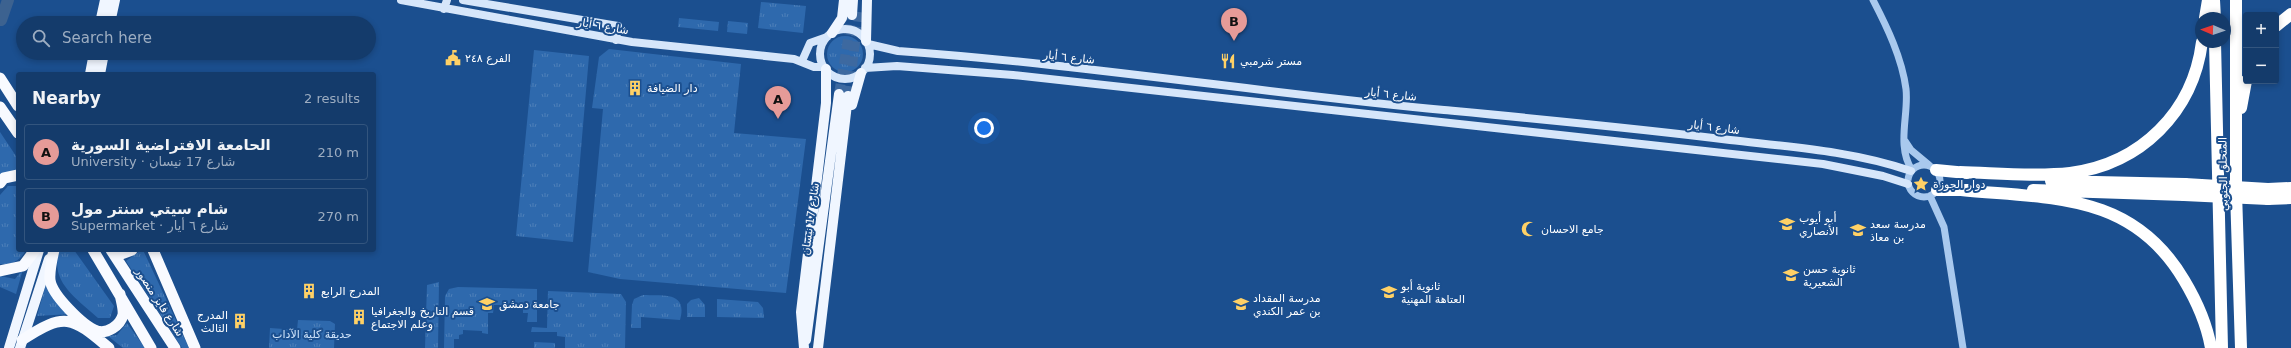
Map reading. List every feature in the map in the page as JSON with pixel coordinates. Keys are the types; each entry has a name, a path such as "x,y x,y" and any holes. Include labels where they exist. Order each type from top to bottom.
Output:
{"highway":[{"path":"2206,12 2208,0"},
{"path":"2214,0 2215,12"},
{"name":"المتحلق الجنوبي","path":"2236,0 2235,144 2241,348"},
{"path":"2279,24 2291,14"},
{"path":"1960,172 2071,173 2110,163 2128,154 2158,133 2183,101 2192,83 2200,61 2201,48"},
{"name":"المتحلق الجنوبي","path":"2215,48 2222,348"},
{"path":"0,78 16,103"},
{"path":"2235,144 2245,84"},
{"path":"0,107 16,130"},
{"path":"1932,168 2049,181 2268,194 2291,198"},
{"path":"0,183 4,178 16,175"},
{"path":"2268,194 2291,188"},
{"path":"1934,193 1961,190 2185,189"},
{"path":"1961,190 2075,202 2105,210 2124,219 2143,232 2162,250 2177,269 2192,294 2211,348"},
{"path":"0,271 23,266 34,252"},
{"path":"53,252 50,280 53,290 63,304 96,330 106,332 114,328 119,322 123,315 120,294"},
{"path":"94,252 151,348"},
{"name":"شارع فايز منصور","path":"113,252 175,348"},
{"path":"116,252 121,254 126,252"},
{"path":"154,252 195,348"},
{"path":"21,344 51,322 68,320 86,328 109,348"}],"main road":[{"path":"102,16 105,0"},
{"path":"112,16 115,0"},
{"name":"شارع ٦ أيار","path":"401,0 616,40 802,61 814,67 825,68"},
{"path":"444,9 446,0"},
{"name":"شارع ٦ أيار","path":"463,0 618,26 616,40"},
{"path":"805,348 801,312 826,104 825,68 821,57 821,50 829,35 842,18 844,0"},
{"path":"853,0 855,14 861,0"},
{"path":"822,316 828,299 852,104 863,70 869,60 867,43 867,0"},
{"path":"500,19 502,7"},
{"path":"538,25 540,13"},
{"path":"802,61 810,43 842,29 854,31 867,43"},
{"name":"شارع ٦ أيار","path":"867,43 888,50 1171,79 1298,95 1556,121 1826,151 1880,161 1912,170"},
{"path":"944,70 946,55"},
{"path":"90,72 93,60"},
{"path":"100,72 103,60"},
{"name":"شارع ٦ أيار","path":"863,70 897,66 944,70 1554,134 1823,164 1883,176 1908,184"},
{"path":"825,68 836,77 843,78 856,76 863,70"},
{"name":"شارع 17 نيسان","path":"805,348 843,95 818,348"},
{"path":"1554,134 1556,121"},
{"path":"8,348 38,252"},
{"path":"21,344 52,252"}],"street":[{"path":"1873,0 1889,31 1903,74 1906,103 1904,137 1907,160 1912,170"},
{"path":"1904,137 1911,150 1932,168 1940,182 1934,193 1944,227 1963,348"},
{"path":"1932,168 1920,165 1912,170 1908,184 1917,196 1934,193"}],"green space":[{"path":"761,2 806,6 803,33 758,28"},
{"path":"679,18 719,22 718,31 678,27"},
{"path":"728,21 748,23 747,34 727,32"},
{"path":"845,36 855,39 860,44 863,54 860,64 855,69 845,72 835,69 830,64 827,54 830,44 835,39"},
{"path":"609,49 741,64 734,133 806,139 786,293 620,279 588,272 603,109 592,108 599,57"},
{"path":"534,50 589,56 573,242 516,236"},
{"path":"0,132 16,156 16,174 0,180"},
{"path":"8,186 16,186 16,252 25,252 18,260 8,264 0,264 0,195"},
{"path":"59,252 75,252 114,306 110,318 98,318 74,296 61,280 57,261"},
{"path":"138,252 144,252 189,348 182,348 126,261"},
{"path":"23,269 16,294 0,287 0,276 15,279"},
{"path":"439,282 438,348 425,348 427,285"},
{"path":"46,284 71,314 37,316"},
{"path":"458,287 537,289 537,322 527,322 528,313 523,313 523,309 517,309 517,305 494,305 493,313 488,313 488,334 482,333 482,331 463,330 463,334 459,335 459,339 454,339 454,348 444,348 445,296 449,289"},
{"path":"548,291 621,294 626,302 625,348 565,348 565,337 557,336 557,332 531,332 532,327 547,328"},
{"path":"643,295 666,296 677,300 682,311 680,320 641,317 641,328 631,328 632,305 634,299"},
{"path":"699,298 705,305 705,317 687,317 687,304 691,300"},
{"path":"717,299 758,302 763,308 764,318 717,317"},
{"name":"حديقة كلية الآداب","path":"298,320 330,321 335,324 334,348 269,348 270,328 297,330"},
{"path":"127,323 145,348 123,348 108,336 117,335"},
{"path":"534,342 555,343 555,348 534,348"}],"waterway":[{"path":"1,20 8,0"}],"tunnel":[{"path":"848,96 859,12"},
{"path":"839,94 852,15"}],"place":[{"name":"شام سيتي سنتر مول","path":"1234,41"},
{"name":"الفرع ٢٤٨","path":"453,58"},
{"name":"مستر شرمبي","path":"1228,61"},
{"name":"دار الضيافة","path":"635,88"},
{"name":"الحامعة الافتراضية السورية","path":"778,119"},
{"name":"دوار الجوزة","path":"1921,184"},
{"name":"أبو أيوب الأنصاري","path":"1787,224"},
{"name":"جامع الاحسان","path":"1529,229"},
{"name":"مدرسة سعد بن معاذ","path":"1858,230"},
{"name":"ثانوية حسن الشعيرية","path":"1791,275"},
{"name":"المدرج الرابع","path":"309,291"},
{"name":"ثانوية أبو العتاهة المهنية","path":"1389,292"},
{"name":"جامعة دمشق","path":"487,304"},
{"name":"مدرسة المقداد بن عمر الكندي","path":"1241,304"},
{"name":"قسم التاريخ والجغرافيا وعلم الاجتماع","path":"359,317"},
{"name":"المدرج الثالث","path":"240,321"}]}
